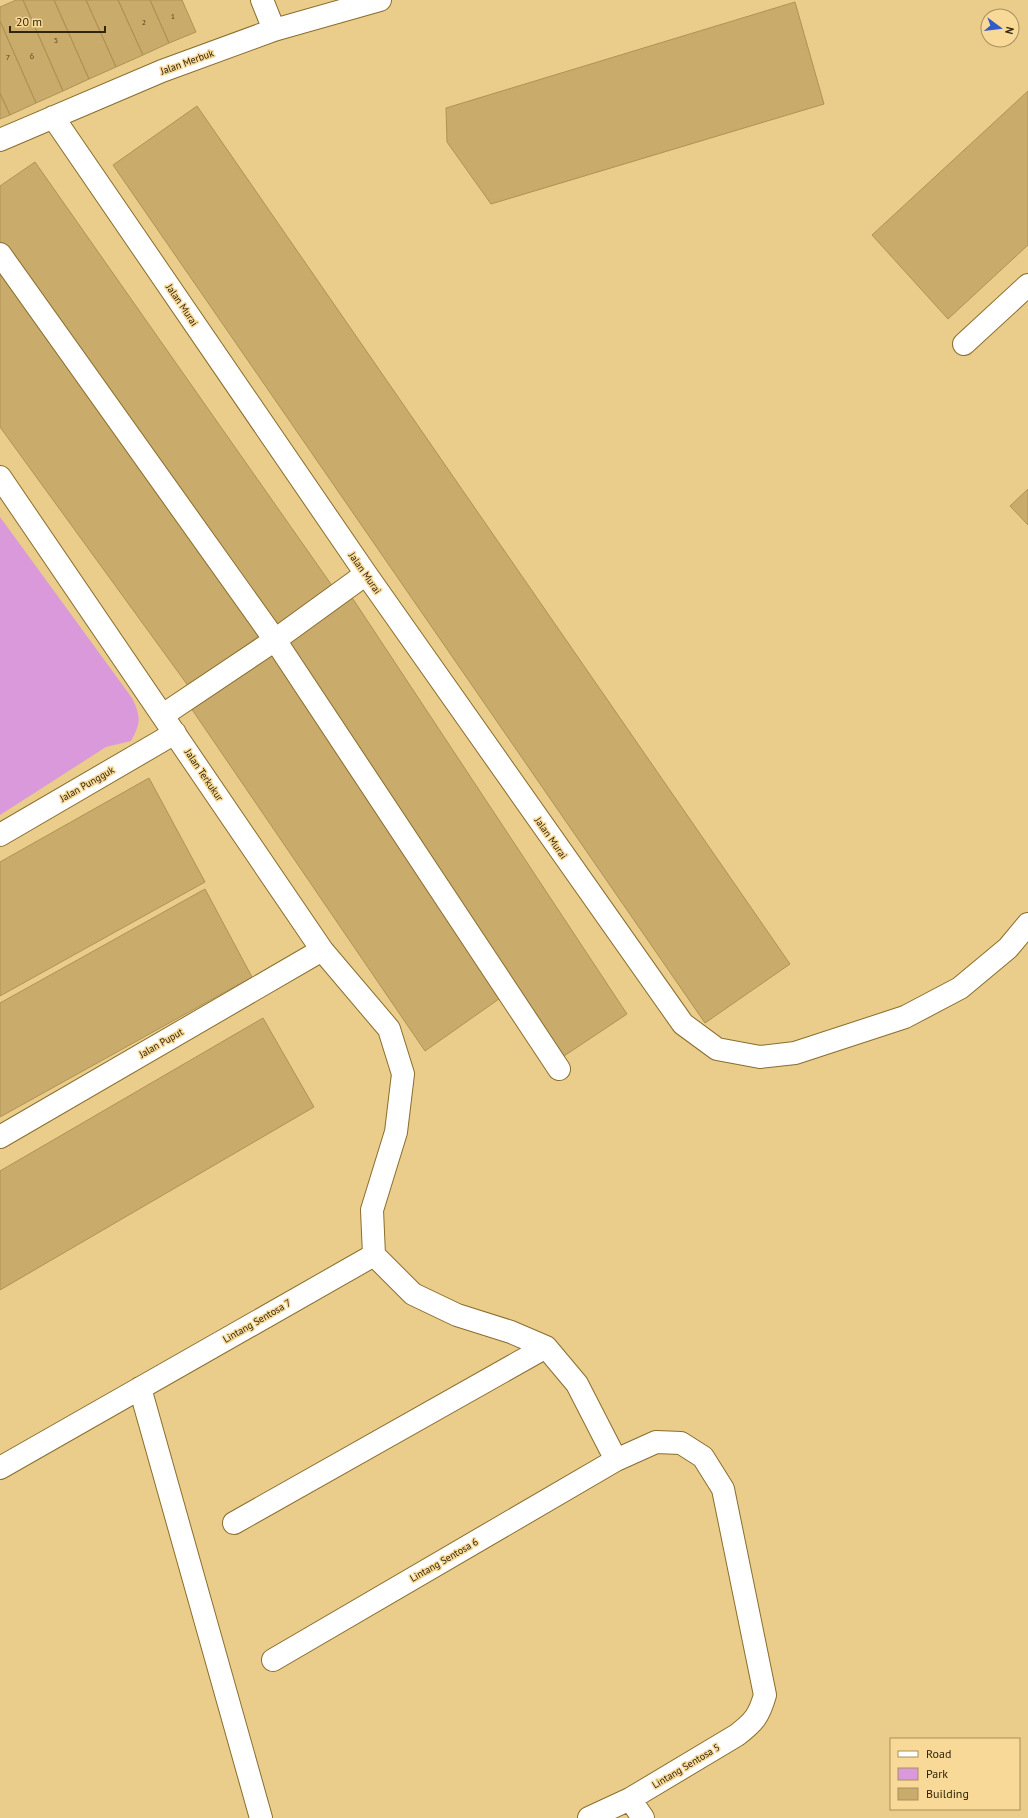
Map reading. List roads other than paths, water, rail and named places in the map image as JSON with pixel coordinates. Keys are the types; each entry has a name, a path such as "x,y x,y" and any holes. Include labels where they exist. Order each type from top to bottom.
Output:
{"street":[{"path":"262,0 274,30"},
{"name":"Jalan Merbuk","path":"0,140 162,71 274,30 380,0"},
{"name":"Jalan Murai","path":"53,118 366,574 683,1024 717,1049 760,1057 795,1053 905,1017 960,988 1008,948 1028,924"},
{"path":"0,254 275,640 559,1070"},
{"path":"964,344 1028,284"},
{"name":"Jalan Terkukur","path":"0,477 322,950 389,1029 403,1074 396,1132 372,1210 374,1254"},
{"path":"163,715 275,640 366,574"},
{"name":"Jalan Pungguk","path":"0,835 175,733"},
{"name":"Jalan Puput","path":"0,1137 322,950"},
{"path":"374,1254 413,1294 457,1315 511,1332 546,1347 577,1384 616,1460"},
{"name":"Lintang Sentosa 7","path":"0,1468 374,1254"},
{"path":"234,1522 546,1347"},
{"path":"140,1388 261,1818"},
{"name":"Lintang Sentosa 6","path":"273,1660 616,1460 656,1442 681,1443 704,1457 723,1489 765,1695"},
{"name":"Lintang Sentosa 5","path":"589,1818 630,1799 718,1747 752,1724 760,1712 765,1695"},
{"path":"630,1799 643,1818"}]}
